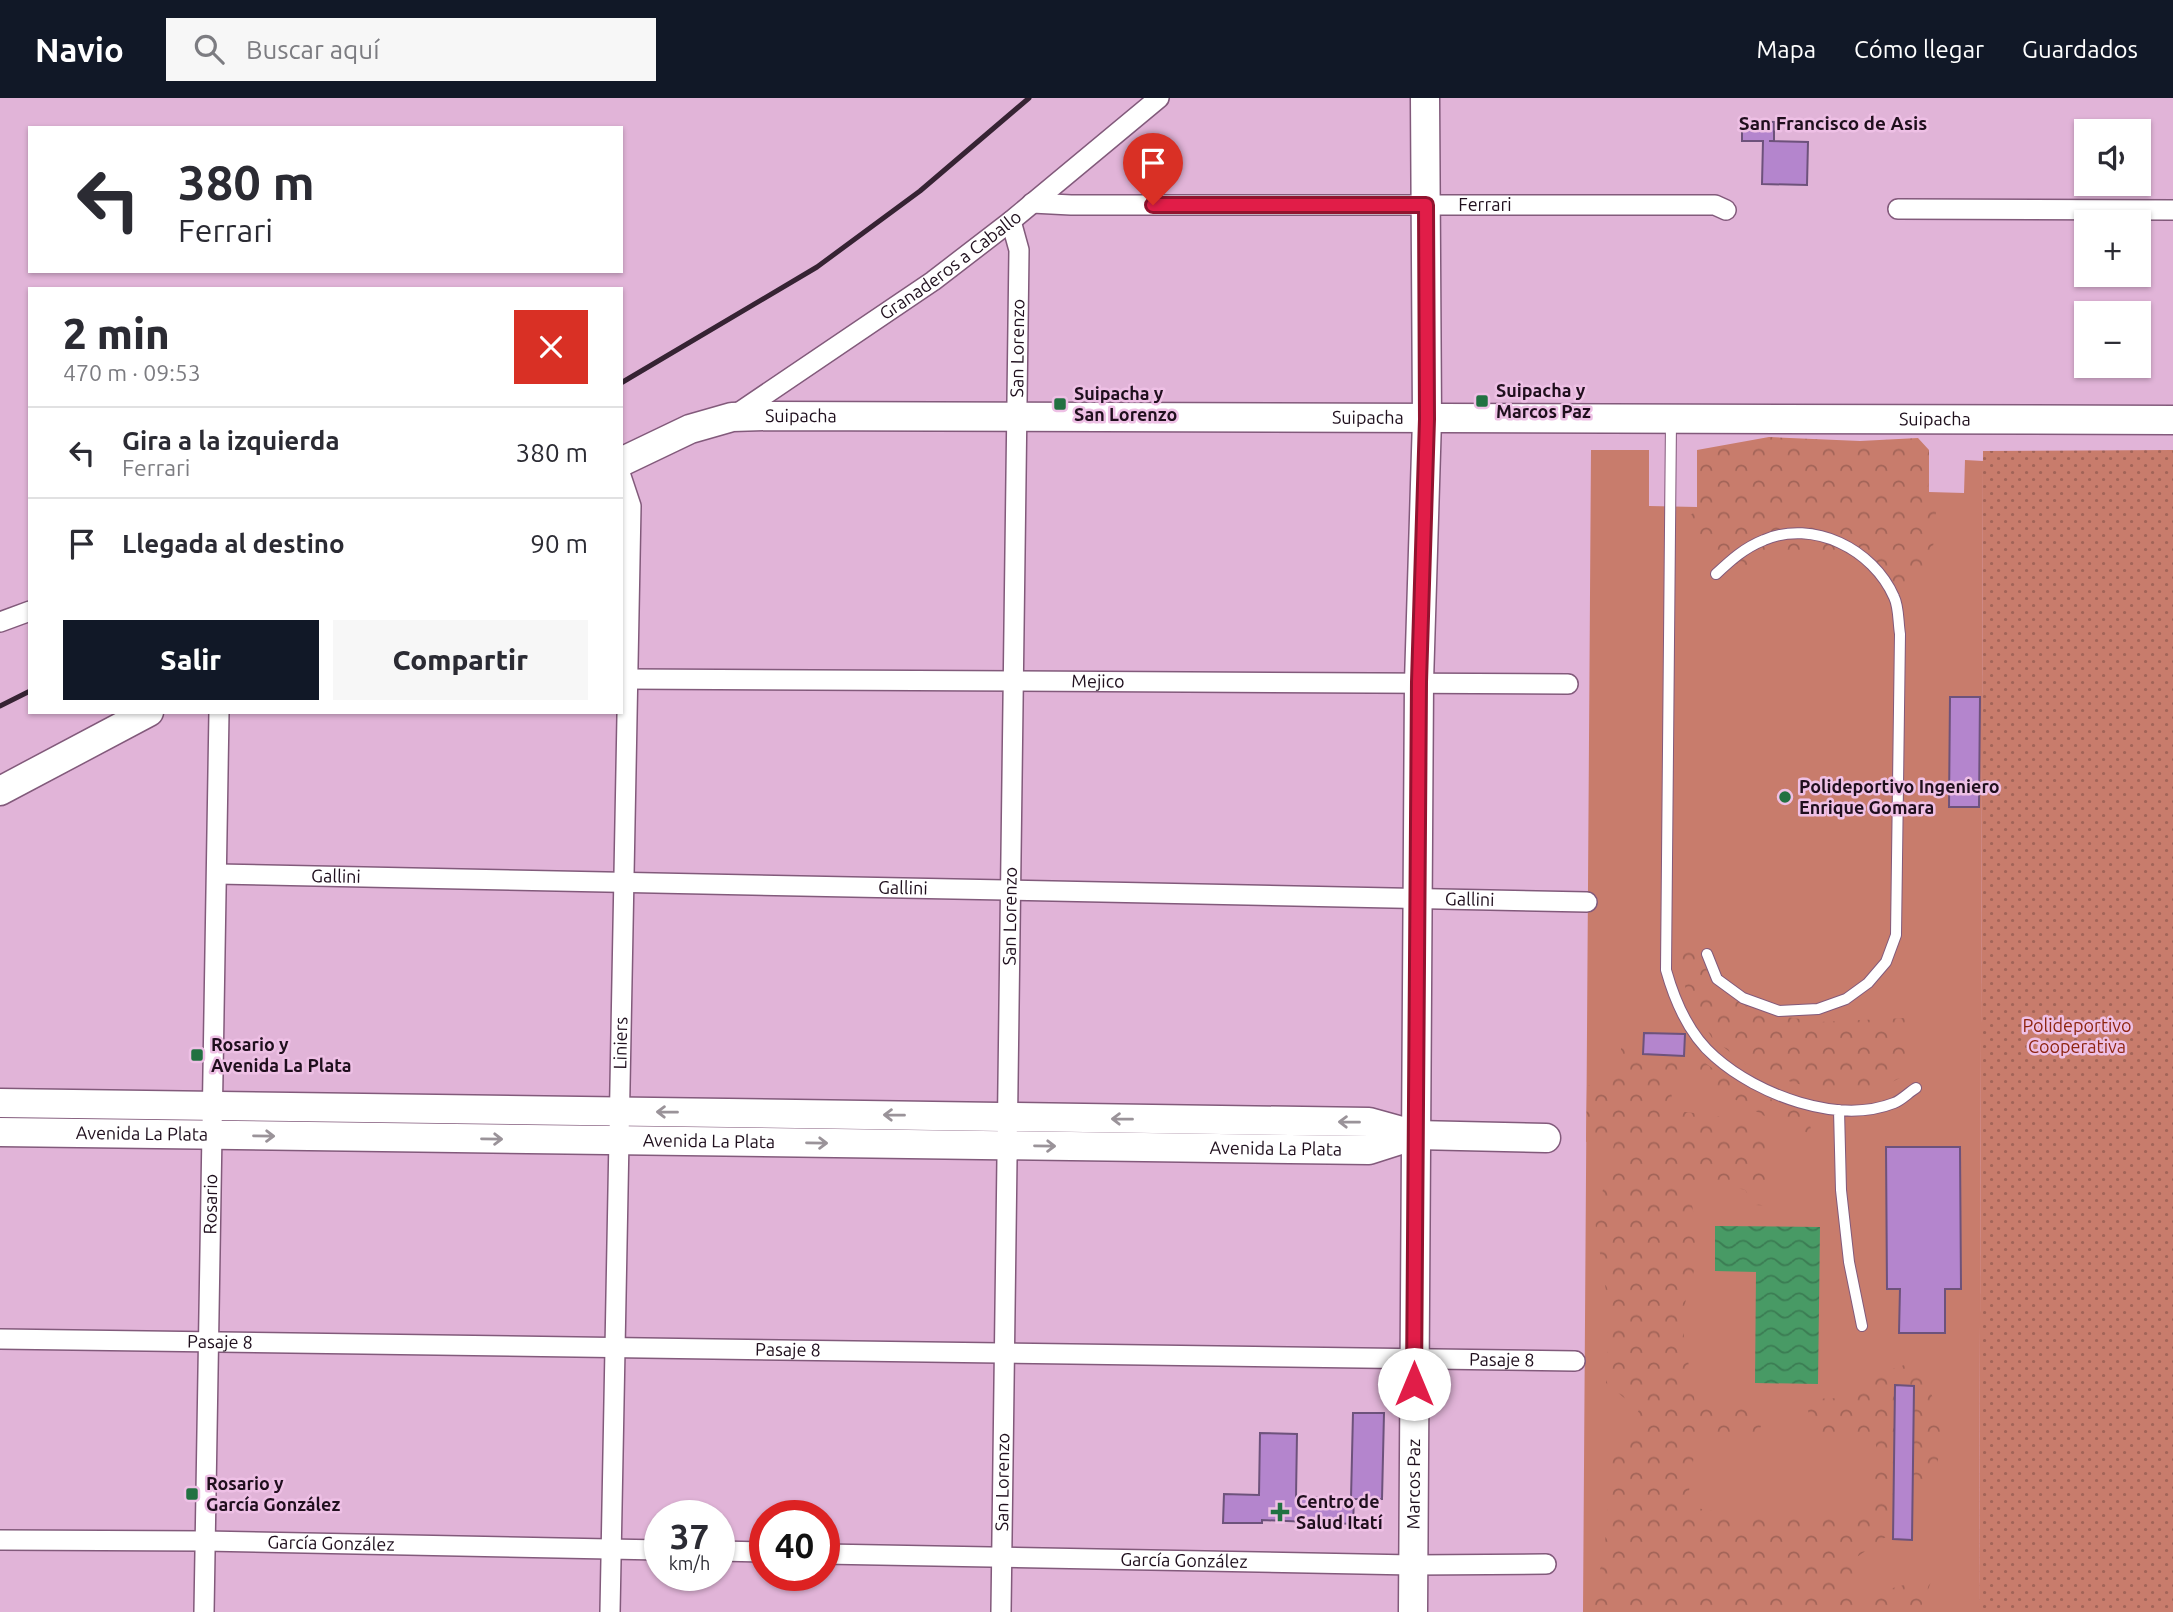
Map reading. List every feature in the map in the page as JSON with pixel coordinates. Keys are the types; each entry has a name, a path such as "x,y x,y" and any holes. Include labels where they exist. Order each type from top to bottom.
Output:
{"street":[{"name":"Granaderos a Caballo","path":"732,417 933,281 1011,221 1160,98"},
{"name":"Marcos Paz","path":"1413,1612 1419,682 1427,419 1425,98"},
{"name":"Ferrari","path":"1032,203 1715,205 1726,210"},
{"path":"1898,209 2173,210"},
{"name":"San Lorenzo","path":"1002,1612 1019,250 1011,221"},
{"name":"Suipacha","path":"623,461 690,429 732,417 2173,420"},
{"name":"Liniers","path":"610,1612 631,506 623,482"},
{"path":"0,622 28,612"},
{"name":"Mejico","path":"627,679 1568,684"},
{"path":"0,791 145,714"},
{"name":"Rosario","path":"204,1612 219,714"},
{"name":"Gallini","path":"217,874 1587,902"},
{"name":"Avenida La Plata","path":"0,1103 1369,1122 1416,1135 1546,1138"},
{"name":"Avenida La Plata","path":"0,1132 1369,1150 1416,1135"},
{"name":"Pasaje 8","path":"0,1339 1575,1361"},
{"name":"García González","path":"0,1540 644,1550"},
{"name":"García González","path":"840,1553 1413,1565 1546,1564"}],"lane":[{"path":"1671,419 1666,970 1674,996 1686,1023 1714,1056 1746,1079 1780,1096 1839,1110 1864,1110 1895,1102 1916,1087"},
{"path":"1707,954 1717,979 1743,998 1779,1011 1818,1009 1846,999 1868,983 1886,962 1896,935 1900,634 1895,598 1879,571 1856,551 1828,538 1797,533 1766,539 1738,552 1716,574"},
{"path":"1839,1110 1842,1202 1849,1262 1862,1326"}],"green space":[{"path":"1769,437 1860,441 1918,438 1929,450 1928,492 1937,499 1931,573 1898,588 1844,556 1786,551 1743,566 1698,552 1685,518 1698,507 1697,450"},
{"name":"Polideportivo Ingeniero Enrique Gomara","path":"1591,450 1649,450 1649,506 1697,507 1697,450 1929,450 1929,492 1964,493 1965,460 1983,461 1979,1612 1583,1612"},
{"name":"Polideportivo Cooperativa","path":"2173,450 2173,1612 1979,1612 1983,451"},
{"path":"1692,940 1717,991 1761,1013 1819,1022 1905,1018 1908,1074 1874,1091 1818,1090 1753,1070 1712,1038 1686,994 1681,949"},
{"path":"1622,1044 1660,1057 1693,1054 1738,1087 1805,1112 1813,1134 1782,1126 1690,1074 1665,1072 1676,1111 1712,1115 1753,1125 1787,1146 1760,1155 1772,1206 1755,1205 1745,1190 1705,1180 1692,1205 1700,1249 1681,1318 1695,1403 1720,1407 1768,1404 1757,1438 1697,1433 1687,1506 1747,1518 1869,1512 1879,1453 1871,1433 1813,1437 1806,1399 1845,1398 1881,1373 1913,1362 1944,1417 1935,1481 1895,1497 1893,1532 1854,1559 1857,1609 1882,1591 1933,1577 1919,1612 1587,1612 1604,1556 1612,1454 1639,1410 1606,1383 1609,1310 1595,1222 1616,1136 1586,1142 1587,1086 1616,1076"}],"water":[{"path":"1715,1226 1820,1227 1818,1384 1755,1383 1756,1272 1715,1271"}],"building":[{"path":"1742,121 1774,122 1774,141 1769,141 1808,142 1807,185 1762,184 1763,141 1742,141"},
{"path":"1950,697 1980,697 1979,807 1949,807"},
{"path":"1644,1033 1685,1034 1684,1056 1643,1054"},
{"path":"1886,1147 1960,1147 1961,1289 1945,1289 1945,1333 1899,1333 1900,1289 1887,1289"},
{"path":"1895,1385 1914,1386 1912,1540 1893,1539"},
{"path":"1353,1413 1384,1413 1382,1499 1354,1499 1353,1524 1262,1520 1262,1523 1223,1523 1224,1494 1259,1495 1260,1433 1297,1434 1296,1497 1351,1499"}],"railway":[{"path":"623,382 817,267 920,191 1029,98"},
{"path":"0,706 28,692"}],"place":[{"name":"Suipacha y Marcos Paz","path":"1482,401"},
{"name":"Suipacha y San Lorenzo","path":"1060,404"},
{"name":"Polideportivo Ingeniero Enrique Gomara","path":"1785,797"},
{"name":"Rosario y Avenida La Plata","path":"197,1055"},
{"name":"Rosario y García González","path":"192,1494"},
{"name":"Centro de Salud Itatí","path":"1280,1512"}],"district":[{"name":"San Francisco de Asis","path":"1833,123"}],"route":[{"path":"1153,205 1426,205 1427,419 1419,682 1414,1384"}]}
